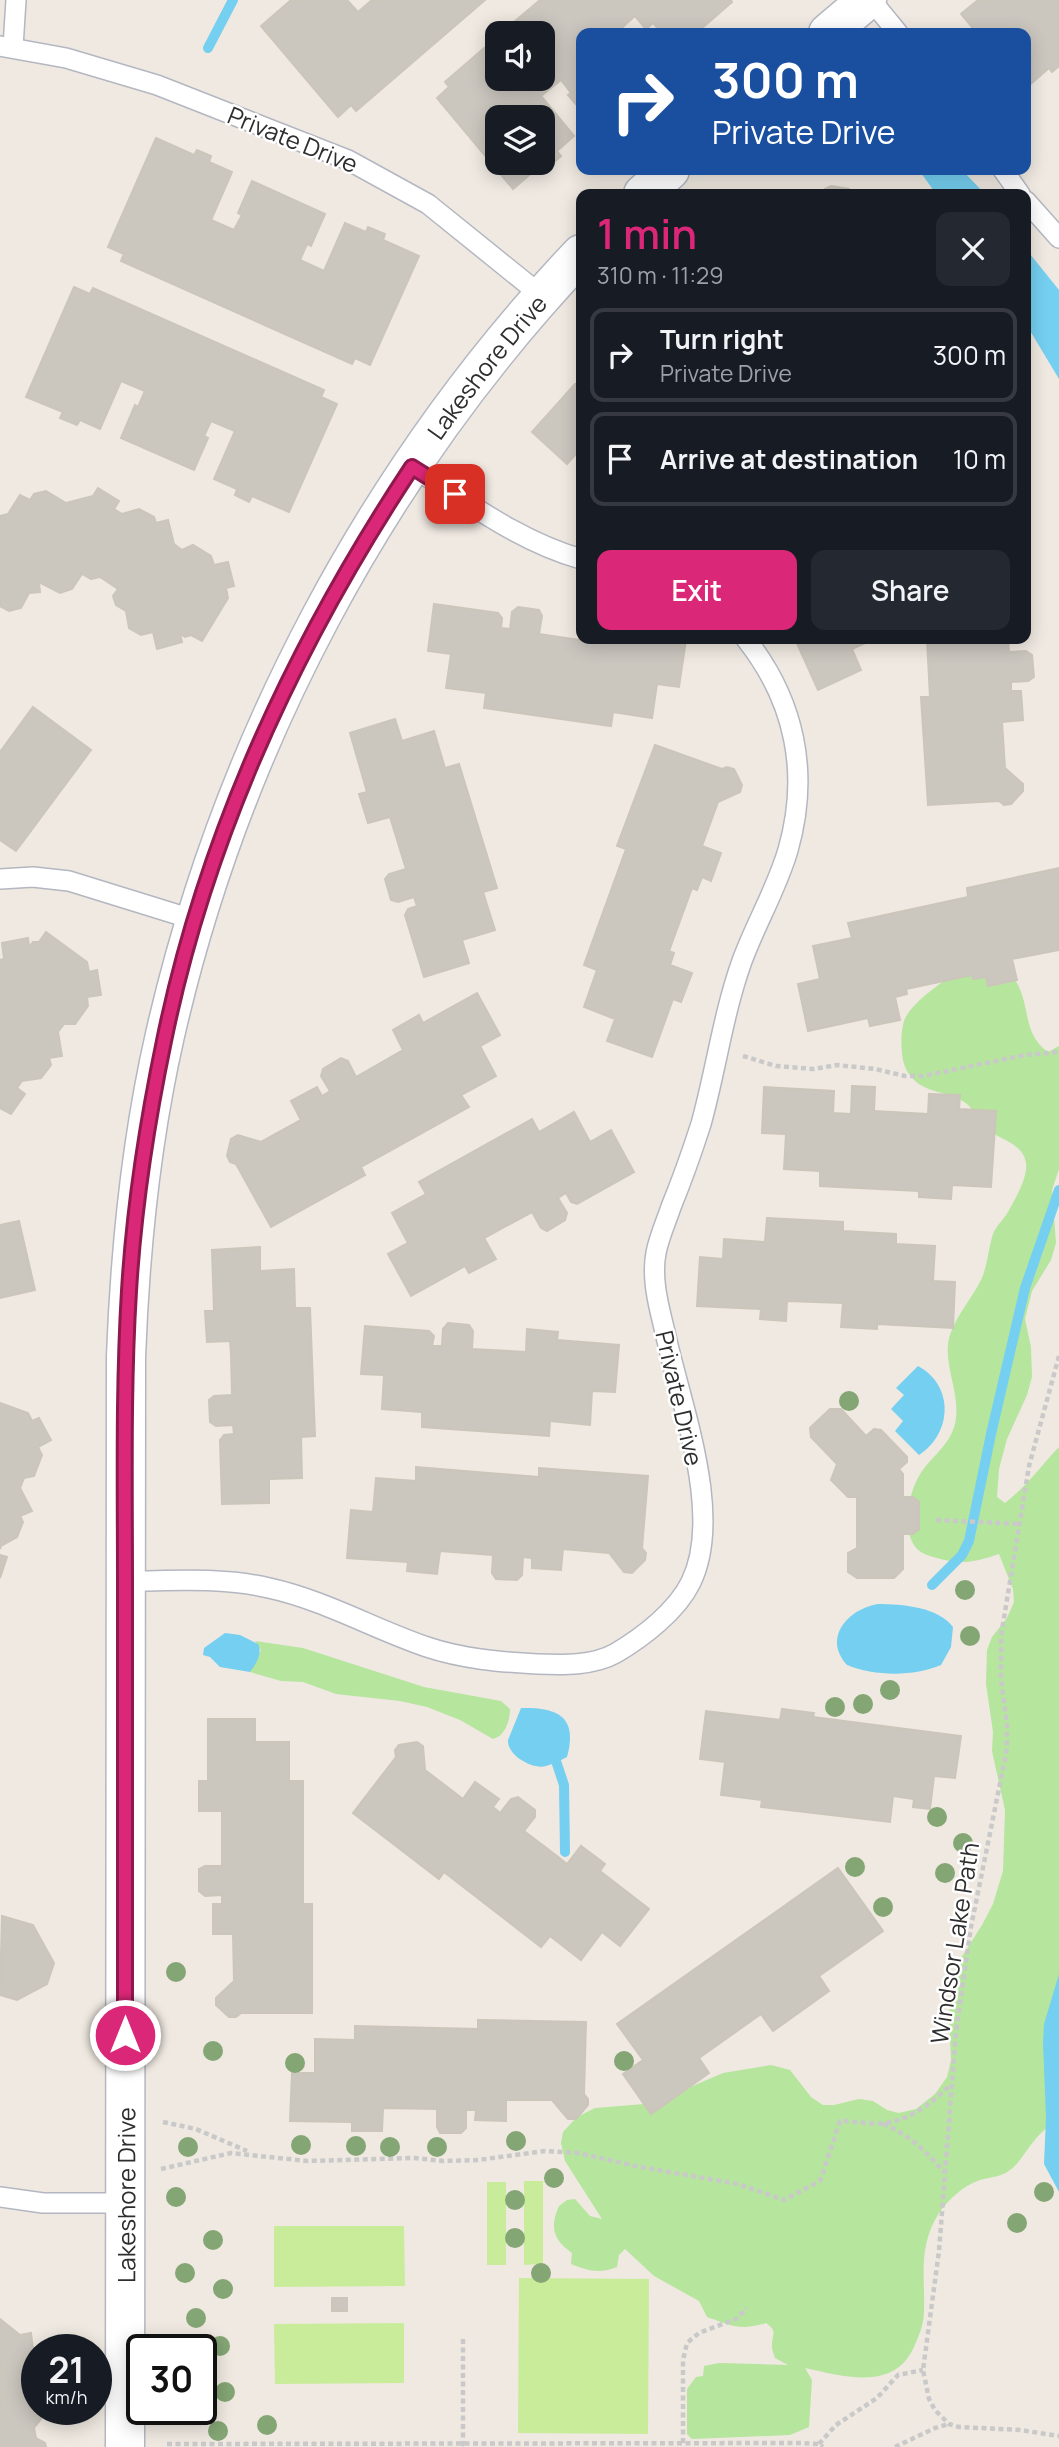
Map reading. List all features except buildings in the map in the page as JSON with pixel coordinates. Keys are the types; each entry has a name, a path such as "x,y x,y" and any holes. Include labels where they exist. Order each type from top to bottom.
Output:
{"street":[{"path":"834,28 869,0"},
{"path":"649,189 664,175"},
{"name":"Lakeshore Drive","path":"125,2447 126,1357 133,1243 145,1144 164,1038 195,920 238,796 277,706 335,590 412,467 483,369 542,296 576,259"}],"lane":[{"name":"Private Drive","path":"16,0 6,47 66,58 157,85 348,160 428,204 542,296"},
{"path":"869,0 894,28"},
{"path":"1031,207 1059,238"},
{"path":"412,467 528,540 576,557"},
{"name":"Private Drive","path":"125,1581 219,1581 266,1587 321,1604 422,1645 449,1653 486,1660 526,1663 573,1664 611,1656 632,1642 683,1595 692,1579 701,1548 704,1520 695,1453 670,1359 656,1290 654,1264 658,1244 699,1128 743,958 789,848 796,793 795,745 790,719 772,677 749,644"},
{"path":"0,879 33,877 69,881 195,920"},
{"path":"0,2197 43,2203 125,2188"}],"path":[{"path":"719,1048 776,1066 814,1069 837,1065 875,1069 905,1076 923,1076 1025,1055 1059,1052"},
{"name":"Windsor Lake Path","path":"949,2424 935,2410 929,2399 923,2370 925,2339 939,2251 956,2032 967,1953 1006,1760 1008,1731 1000,1647 1032,1451 1059,1356"},
{"path":"936,1520 1020,1524"},
{"path":"125,2115 196,2129 251,2153 282,2159 334,2162 414,2158 443,2161 478,2160 545,2151 578,2153 738,2184 784,2200 820,2181 840,2120 883,2123 909,2116 930,2103 951,2084"},
{"path":"883,2123 921,2148 945,2173"},
{"path":"125,2188 174,2166 216,2155 251,2153"},
{"path":"683,2443 683,2360 687,2343 699,2333 736,2319 747,2308"},
{"path":"463,2339 464,2445"},
{"path":"167,2444 821,2445 836,2425 877,2398 898,2375 923,2370"},
{"path":"895,2447 934,2428 949,2424 1059,2436"}],"green space":[{"path":"958,971 1014,978 1020,988 1034,1036 1048,1052 1059,1046 1059,1169 1052,1190 1056,1243 1051,1260 1032,1291 1025,1319 1031,1347 1032,1377 1007,1439 999,1469 997,1497 1005,1503 1013,1497 1059,1447 1059,2052 1053,2122 1010,2170 962,2189 939,2213 932,2225 925,2249 922,2325 914,2347 905,2361 881,2376 851,2377 805,2368 812,2380 809,2427 790,2435 692,2439 687,2434 687,2389 696,2377 703,2376 704,2366 719,2363 788,2365 775,2358 772,2348 773,2331 766,2323 750,2327 736,2326 707,2317 699,2301 654,2276 625,2249 619,2255 617,2267 611,2269 594,2271 571,2264 572,2253 555,2233 554,2221 559,2206 567,2200 575,2199 590,2216 602,2219 565,2161 561,2143 563,2132 577,2117 595,2108 644,2104 723,2073 771,2065 790,2070 811,2097 823,2105 859,2099 873,2101 887,2110 899,2113 916,2109 935,2094 947,2077 951,2060 951,1987 956,1966 993,1904 1003,1871 1005,1810 992,1751 993,1732 986,1684 987,1650 1014,1602 1013,1589 999,1554 963,1562 927,1555 918,1550 912,1541 908,1519 911,1495 919,1476 944,1446 955,1424 956,1401 948,1356 950,1335 981,1280 993,1234 1017,1195 1026,1169 1024,1156 1016,1146 987,1129 967,1104 919,1084 905,1066 902,1053 904,1021 913,1007 928,993"},
{"path":"255,1641 303,1648 424,1687 501,1701 510,1709 508,1723 501,1735 493,1739 460,1720 427,1707 400,1701 336,1694 303,1682 281,1681 250,1672 261,1650"},
{"path":"524,2181 543,2181 543,2264 524,2265"},
{"path":"487,2182 506,2182 506,2265 487,2265"},
{"path":"274,2226 404,2226 405,2286 274,2287"},
{"path":"519,2278 649,2279 648,2434 518,2433"},
{"path":"404,2323 404,2383 275,2384 274,2324"}],"water":[{"path":"923,175 967,175 980,189 932,189"},
{"path":"1031,255 1059,290 1059,379 1031,332"},
{"path":"918,1366 938,1385 945,1410 938,1435 919,1455 895,1431 903,1421 891,1409 904,1395 896,1388"},
{"path":"878,1604 919,1608 946,1620 953,1627 951,1647 941,1665 918,1672 894,1674 847,1665 837,1645 842,1626 857,1612"},
{"path":"225,1633 240,1635 258,1644 259,1655 250,1672 220,1667 210,1657 203,1655 204,1648"},
{"path":"521,1708 545,1710 562,1717 570,1732 567,1757 540,1767 516,1756 508,1740"},
{"path":"1059,1974 1059,2192 1044,2164 1046,2117 1043,2043 1044,2024"}],"waterway":[{"path":"208,48 233,0"},
{"path":"932,1585 962,1555 969,1541 1025,1288 1059,1190"},
{"path":"556,1761 564,1785 565,1852"}],"route":[{"path":"125,2035 125,1390 129,1289 138,1194 164,1038 195,920 238,796 277,706 335,590 412,467 455,494"}]}
